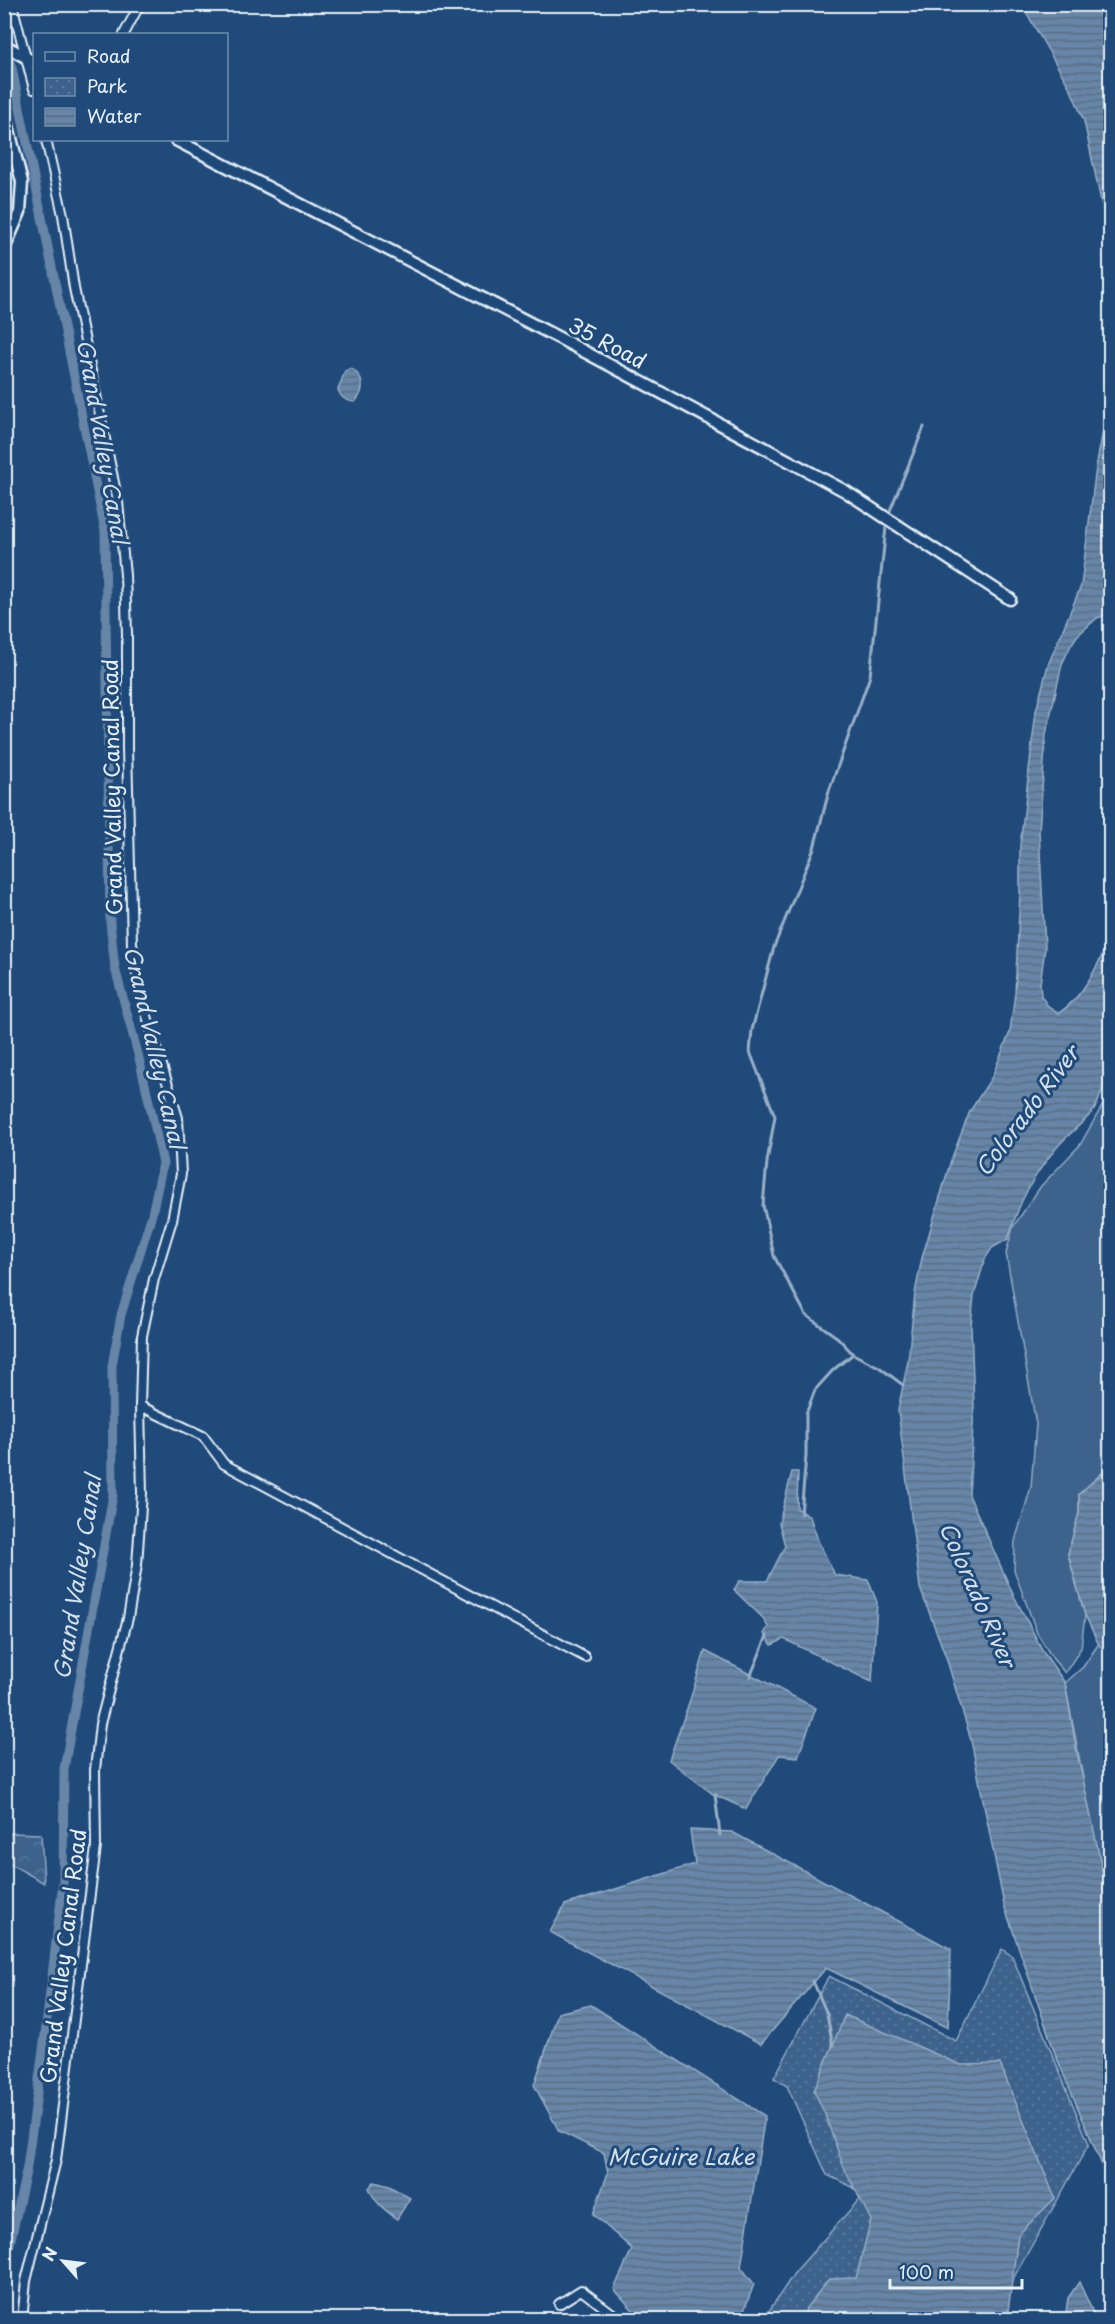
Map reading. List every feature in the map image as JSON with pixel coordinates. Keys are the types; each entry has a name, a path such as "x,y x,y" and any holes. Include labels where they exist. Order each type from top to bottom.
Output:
{"street":[{"path":"12,4 33,85"},
{"path":"125,33 140,4"},
{"path":"4,45 26,57"},
{"path":"4,110 22,182 20,212 4,249"},
{"name":"Grand Valley Canal Road","path":"22,2319 26,2281 56,2160 96,1847 95,1770 100,1724 128,1618 137,1565 142,1493 140,1406 142,1336 154,1279 172,1220 181,1174 178,1118 140,993 132,944 127,749 128,633 118,502 74,288 63,215 46,141"},
{"name":"35 Road","path":"178,141 559,338 844,491 1010,599"},
{"path":"140,1406 203,1436 224,1464 585,1657"},
{"path":"559,2304 581,2290 621,2319"}],"green space":[{"path":"1110,1092 1110,1466 1079,1494 1079,1513 1068,1554 1085,1615 1081,1648 1065,1673 1053,1659 1037,1633 1014,1570 1015,1541 1031,1487 1036,1424 1006,1253 1013,1227 1041,1186 1080,1145"},
{"path":"1100,1642 1110,1651 1110,1888 1104,1877 1092,1825 1065,1683 1083,1667"},
{"path":"11,1833 41,1834 44,1883 5,1861 5,1847"},
{"path":"1002,1949 1012,1956 1089,2144 1009,2286 1004,2319 763,2320 795,2272 865,2193 827,2175 787,2086 774,2078 829,1976 956,2041"}],"water":[{"path":"1022,5 1094,5 1110,35 1110,277 1105,220 1084,121 1071,90"},
{"name":"Colorado River","path":"1110,286 1110,614 1097,618 1077,636 1062,664 1046,734 1039,831 1045,948 1040,984 1041,996 1048,1006 1059,1013 1068,1006 1083,989 1110,938 1110,1072 1094,1110 1058,1146 1034,1178 1022,1201 1008,1239 992,1248 985,1259 974,1296 971,1325 974,1407 969,1495 1013,1594 1044,1653 1065,1683 1076,1747 1110,1906 1110,2184 1056,2056 1004,1905 971,1740 946,1657 920,1588 898,1410 908,1361 915,1293 922,1258 951,1160 970,1111 992,1077 1010,1032 1015,993 1020,846 1036,711 1048,665 1081,586 1096,467 1103,431 1109,348"},
{"path":"351,368 359,375 362,384 361,393 355,402 345,399 338,390 345,371"},
{"path":"1110,1466 1110,1655 1099,1645 1085,1615 1068,1554 1079,1513 1079,1494"},
{"path":"792,1472 798,1472 797,1508 810,1517 819,1543 835,1575 868,1580 877,1602 872,1682 784,1639 772,1645 764,1634 768,1627 763,1618 734,1590 739,1581 767,1581 785,1546 779,1523"},
{"path":"705,1651 816,1708 798,1757 779,1755 746,1809 713,1794 669,1760"},
{"path":"690,1830 732,1832 951,1949 948,2028 826,1968 761,2044 550,1932 565,1905 695,1864"},
{"name":"McGuire Lake","path":"591,2005 765,2116 741,2267 754,2284 741,2319 641,2319 614,2289 632,2249 593,2214 608,2173 604,2153 559,2131 534,2085 558,2013"},
{"path":"845,2015 961,2065 1000,2064 1055,2198 1018,2235 1007,2319 803,2319 806,2308 829,2279 856,2278 871,2220 844,2168 814,2091"},
{"path":"374,2182 389,2186 410,2198 397,2219 374,2198 369,2188"},
{"path":"1079,2282 1096,2319 1065,2319 1068,2298"}],"waterway":[{"name":"Grand Valley Canal","path":"4,43 12,68 105,531 110,922 115,968 163,1163 152,1214 121,1315 112,1366 113,1495 64,1769 63,1882 45,2035 27,2167 4,2271"},
{"path":"903,1385 879,1367 853,1354 838,1338 806,1315 774,1256 763,1205 775,1116 750,1052 752,1030 774,947 814,848 829,791 870,676 887,518 924,427"},
{"path":"801,1514 806,1456 806,1414 815,1390 833,1370 853,1354"},
{"path":"750,1677 767,1636"},
{"path":"715,1794 720,1835"},
{"path":"813,1981 827,2014 833,2046"}]}
